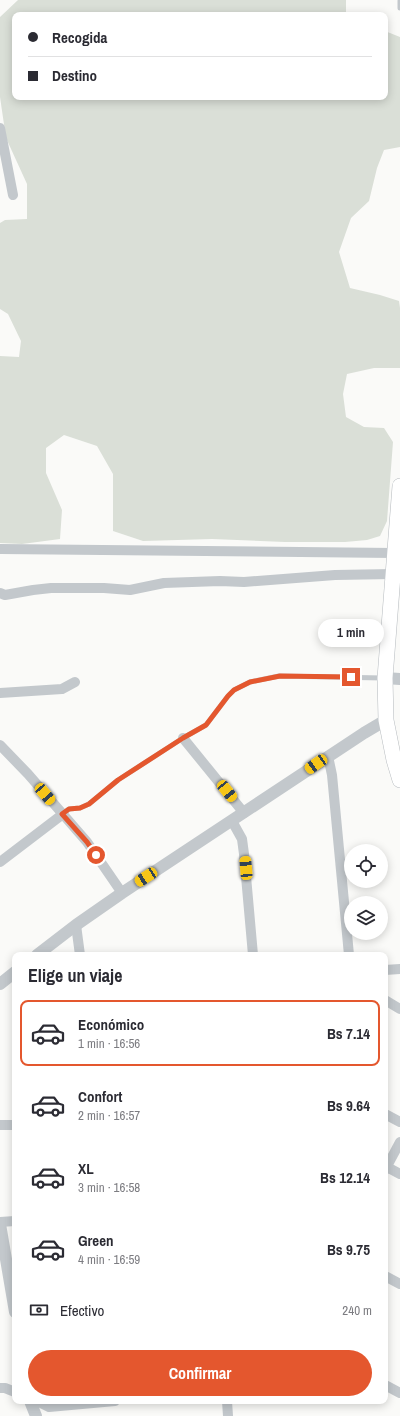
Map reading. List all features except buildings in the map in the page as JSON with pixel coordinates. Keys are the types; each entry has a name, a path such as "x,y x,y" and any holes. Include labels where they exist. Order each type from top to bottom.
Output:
{"main road":[{"path":"400,486 393,574 394,679 386,720 394,760 400,780"}],"street":[{"path":"0,128 13,195"},
{"path":"0,549 394,553"},
{"path":"0,593 5,595 51,588 104,588 130,590 164,583 220,581 244,582 335,575 393,574"},
{"path":"0,693 62,689 75,682"},
{"path":"41,952 122,893 328,756 386,720"},
{"path":"183,738 244,813"},
{"path":"0,745 28,774 87,842 122,893"},
{"path":"328,756 332,775 349,952"},
{"path":"0,862 62,814"},
{"path":"232,821 242,839 253,952"},
{"path":"76,925 80,952"},
{"path":"388,970 400,969"},
{"path":"0,984 12,974"},
{"path":"388,1002 400,1009"},
{"path":"388,1116 400,1122"},
{"path":"0,1125 12,1124"},
{"path":"388,1164 400,1142"},
{"path":"388,1169 400,1174"},
{"path":"12,1221 0,1223 12,1291"},
{"path":"388,1278 400,1284"},
{"path":"388,1387 400,1393"},
{"path":"0,1388 12,1391"},
{"path":"31,1404 36,1416"},
{"path":"43,1404 49,1407 82,1404"},
{"path":"227,1404 228,1416"}],"lane":[{"path":"400,1 400,8"},
{"path":"62,814 69,809 80,808 89,804 118,780 206,725 234,690 250,682 280,676 394,679"}],"shaded area":[{"path":"18,0 346,0 346,12 12,12 12,100 388,100 388,32 400,37 400,147 384,150 377,168 369,201 351,218 339,252 350,288 399,301 400,368 374,368 347,374 343,394 346,417 364,427 384,428 393,442 387,521 380,536 367,540 345,542 285,542 212,539 143,541 113,531 113,474 97,446 64,435 46,448 46,473 62,510 60,539 22,544 0,543 0,356 19,357 21,341 8,314 0,309 0,223 5,220 27,219 27,184 6,138 0,97 0,17"}],"route":[{"path":"96,855 87,842 62,814 69,809 80,808 89,804 118,780 206,725 234,690 250,682 280,676 351,677"}]}
